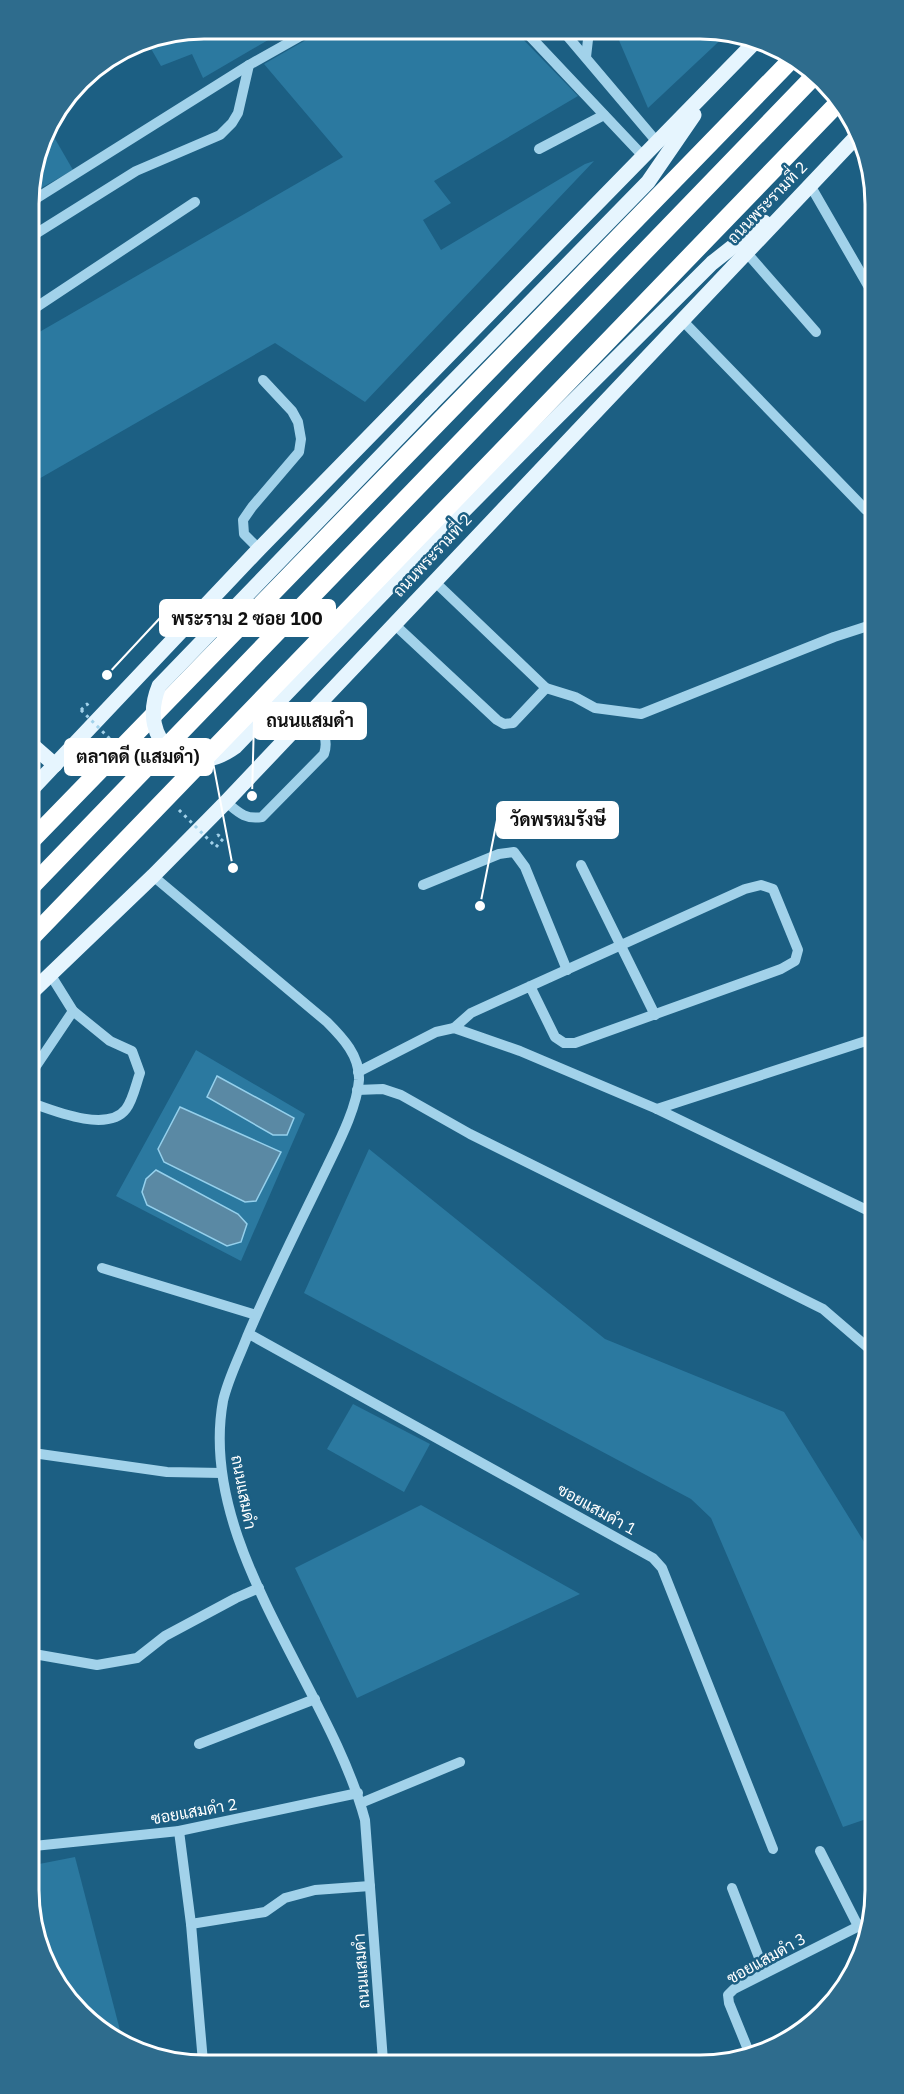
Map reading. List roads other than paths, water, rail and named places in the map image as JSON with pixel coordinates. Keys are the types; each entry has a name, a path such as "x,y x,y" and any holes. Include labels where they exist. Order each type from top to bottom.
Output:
{"highway":[{"path":"39,833 787,64"},
{"path":"39,879 810,81"},
{"name":"ถนนพระรามที่ 2","path":"39,921 829,102"},
{"path":"39,930 834,108"}],"main road":[{"path":"39,782 259,549 750,47"},
{"path":"714,86 648,182 159,686 153,700 151,716 156,732 170,750 194,761 210,760 225,755 236,747 411,564 712,263 807,188"},
{"name":"ถนนพระรามที่ 2","path":"39,986 226,802 852,141"},
{"path":"39,751 55,765"}],"street":[{"path":"39,197 249,65 295,39"},
{"path":"533,39 643,156"},
{"path":"570,39 657,142"},
{"path":"586,57 588,39"},
{"path":"39,232 136,171 220,135 238,113 249,65"},
{"path":"539,149 604,115"},
{"path":"807,188 865,281"},
{"path":"39,305 195,202"},
{"path":"746,252 816,332"},
{"path":"682,320 865,509"},
{"path":"259,549 244,534 243,520 299,452 301,439 298,422 292,411 263,380"},
{"path":"434,581 546,688 575,697 595,708 641,714 834,637 865,627"},
{"path":"394,624 504,724 513,723 546,688"},
{"path":"226,802 243,816 253,819 262,817 324,754 327,744 324,735 309,713"},
{"path":"423,885 499,854 514,852 525,867 567,970"},
{"path":"580,865 655,1015"},
{"name":"ถนนแสมดำ","path":"153,876 327,1022 344,1040 356,1059 359,1079 357,1090 340,1139 256,1315 224,1401 220,1444 222,1473 236,1534 259,1588 330,1728 359,1798 365,1820 382,2055"},
{"path":"358,1072 436,1032 454,1028 471,1013 530,986 567,970 620,945 746,889 761,885 773,889 798,950 795,961 781,969 575,1043 564,1043 555,1037 530,986"},
{"path":"39,1106 62,1114 90,1119 112,1118 126,1109 140,1074 132,1051 110,1041 73,1011 50,974"},
{"path":"39,1062 73,1011"},
{"path":"454,1028 520,1051 657,1109 865,1209"},
{"path":"657,1109 865,1041"},
{"path":"357,1090 383,1089 401,1095 470,1134 823,1309 865,1345"},
{"path":"102,1268 256,1315"},
{"name":"ซอยแสมดำ 1","path":"249,1334 653,1558 662,1568 773,1849"},
{"path":"39,1454 167,1472 222,1473"},
{"path":"39,1655 97,1665 137,1658 165,1636 259,1588"},
{"path":"199,1744 315,1699"},
{"name":"ซอยแสมดำ 2","path":"39,1845 179,1831 359,1798 460,1762"},
{"path":"179,1831 191,1923 202,2055"},
{"path":"820,1851 858,1926"},
{"path":"191,1923 265,1912 285,1898 315,1890 370,1886"},
{"path":"732,1888 765,1973"},
{"name":"ซอยแสมดำ 3","path":"747,2047 729,2003 729,1995 734,1989 861,1925"}],"place":[{"name":"พระราม 2 ซอย 100","path":"107,675"},
{"name":"ถนนแสมดำ","path":"252,796"},
{"name":"ตลาดดี (แสมดำ)","path":"233,868"},
{"name":"วัดพรหมรังษี","path":"480,906"}]}
